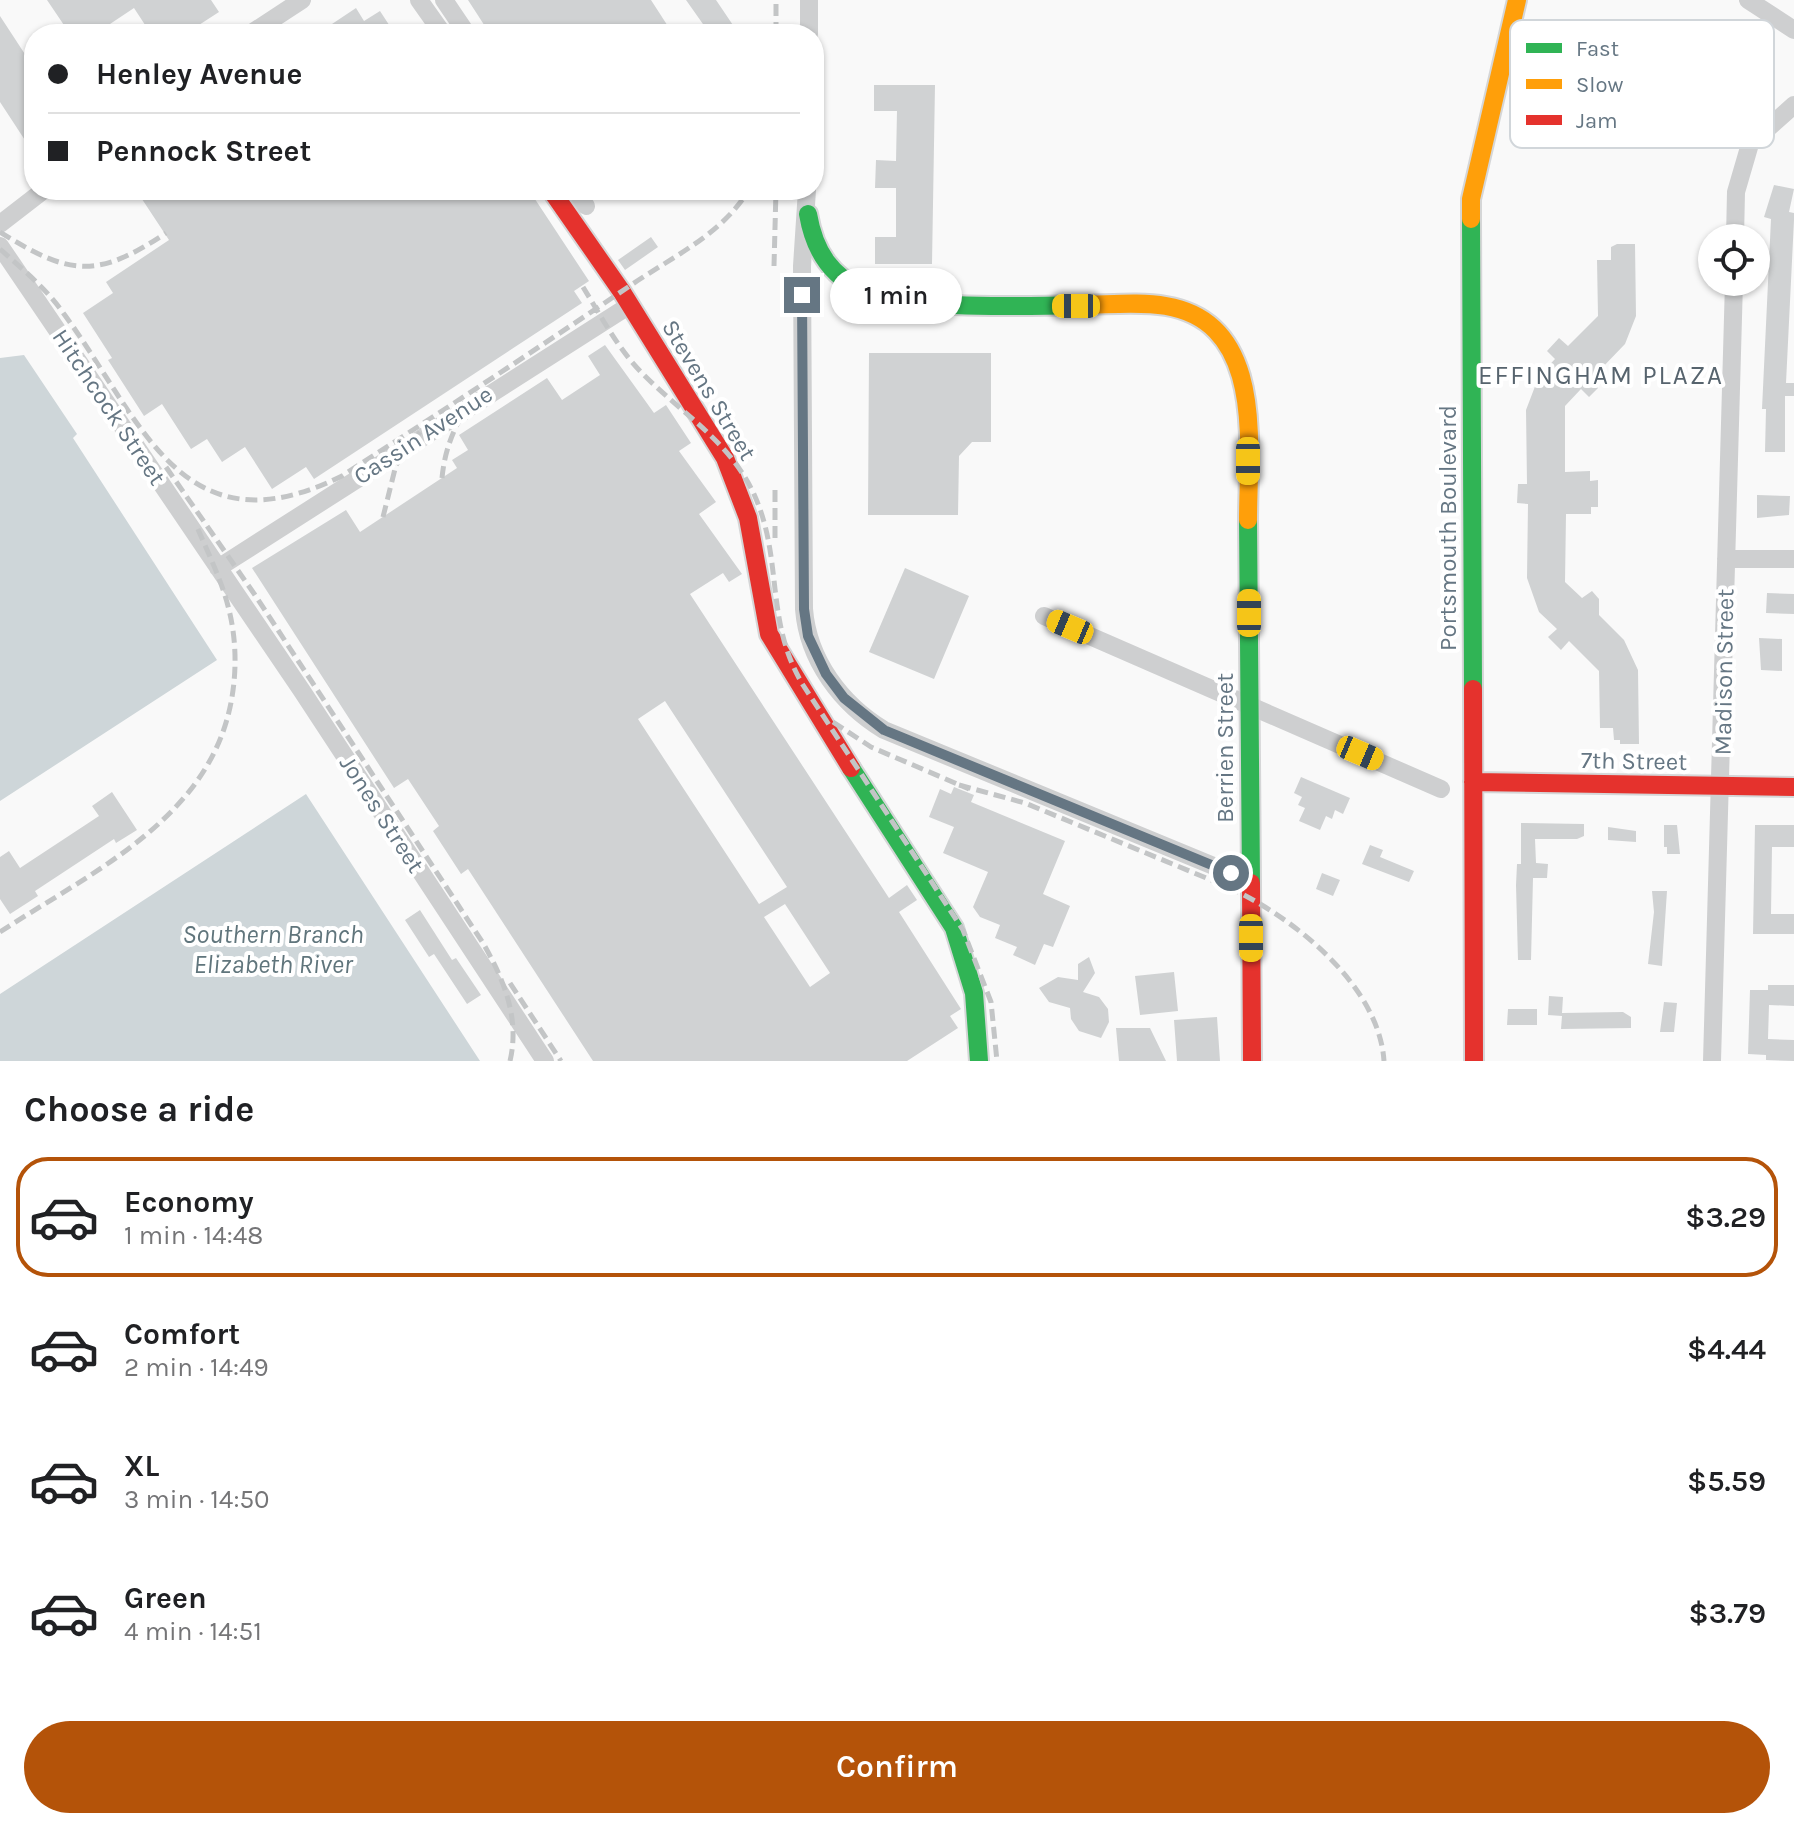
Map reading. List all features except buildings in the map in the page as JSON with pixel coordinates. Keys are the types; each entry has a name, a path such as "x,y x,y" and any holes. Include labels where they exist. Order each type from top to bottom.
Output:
{"street":[{"path":"265,24 302,0"},
{"path":"419,0 436,24"},
{"path":"444,0 460,24"},
{"path":"809,0 809,24"},
{"name":"Portsmouth Boulevard","path":"1512,20 1517,0"},
{"path":"1748,0 1794,30"},
{"name":"Portsmouth Boulevard","path":"1474,1061 1471,199 1510,30"},
{"path":"1774,123 1794,105"},
{"path":"1735,224 1736,192 1749,148"},
{"path":"0,224 31,200"},
{"name":"Stevens Street","path":"558,200 630,305 711,434 737,485 756,550 763,604 778,654 954,928 967,955 978,1004 979,1061"},
{"path":"582,200 586,206"},
{"path":"807,200 802,266 804,609 808,636 826,674 844,698 884,730 1250,881"},
{"name":"Berrien Street","path":"808,214 812,237 833,270 859,290 882,300 959,305 1166,306 1201,318 1222,335 1239,360 1246,387 1252,1061"},
{"name":"Hitchcock Street","path":"0,246 218,568"},
{"name":"Madison Street","path":"1712,1061 1734,296"},
{"name":"Cassin Avenue","path":"218,568 630,305"},
{"path":"1726,559 1794,559"},
{"name":"Jones Street","path":"218,568 545,1061"},
{"path":"1044,616 1441,789"},
{"name":"7th Street","path":"1473,782 1794,787"}],"water":[{"path":"24,355 77,434 73,438 217,660 0,801 0,358"},
{"name":"Southern Branch Elizabeth River","path":"306,794 480,1061 0,1061 0,994"}],"railway":[{"path":"776,0 776,24"},
{"path":"0,249 57,305 144,434 173,465 205,488 242,499 287,496 342,476 683,252 713,231 742,200"},
{"path":"774,266 776,200"},
{"path":"0,232 46,257 83,266 121,258 166,233"},
{"path":"583,287 633,364 717,442 731,457 753,492 768,541 778,613 791,661 803,685 963,930 991,1002 997,1061"},
{"path":"442,478 453,433 478,393"},
{"path":"383,517 396,465 420,432"},
{"path":"166,467 255,595 483,943 508,1000 513,1030 510,1061"},
{"path":"775,487 775,538"},
{"path":"0,932 73,887 143,837 174,808 200,776 220,739 232,697 234,640 225,596 197,527"},
{"path":"833,722 871,747 969,789"},
{"path":"959,785 1025,803 1228,887 1279,916 1305,935 1350,980 1367,1006 1379,1033 1384,1061"},
{"path":"510,983 561,1061"}],"traffic: fast":[{"path":"808,214 816,242 827,263 842,278 861,289 905,301 955,305 1079,305"},
{"path":"1471,219 1473,689"},
{"path":"1248,520 1251,883"},
{"path":"851,768 954,928 974,993 979,1061"}],"traffic: slow":[{"path":"1512,20 1517,0"},
{"path":"1471,219 1471,199 1510,30"},
{"path":"1079,305 1134,303 1166,306 1198,317 1221,336 1236,362 1244,392 1248,424 1248,520"}],"traffic: jam":[{"path":"558,200 622,292 725,458 748,518 769,634 851,768"},
{"path":"1473,689 1474,1061"},
{"path":"1473,782 1794,787"},
{"path":"1251,883 1252,1061"}],"district":[{"name":"EFFINGHAM PLAZA","path":"1601,375"}],"route":[{"path":"802,295 805,624 812,648 833,685 870,721 884,730 1231,873"}]}
